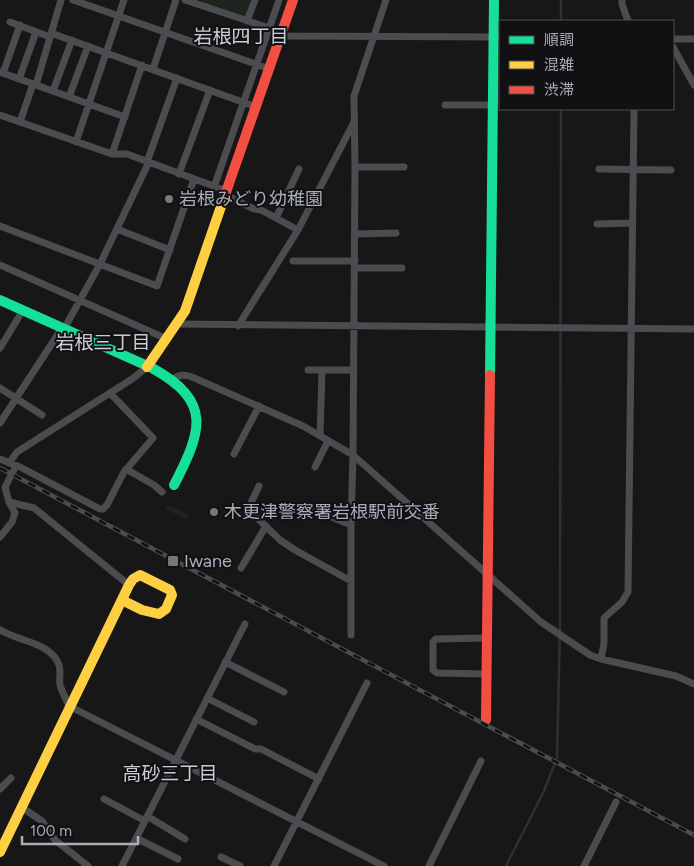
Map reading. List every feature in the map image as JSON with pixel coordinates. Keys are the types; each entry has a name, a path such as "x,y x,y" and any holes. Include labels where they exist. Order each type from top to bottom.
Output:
{"street":[{"path":"20,122 35,84 61,0"},
{"path":"74,0 270,69"},
{"path":"76,142 124,0"},
{"path":"153,69 176,0"},
{"path":"185,0 199,2 269,28"},
{"path":"248,21 255,0"},
{"path":"214,187 279,0"},
{"path":"0,537 12,522 15,513 9,502 5,487 17,452 148,367 185,311 293,0"},
{"path":"351,635 355,265 354,96 386,0"},
{"path":"486,720 490,328 497,37 494,0"},
{"path":"622,0 628,20"},
{"path":"10,22 36,32 72,40 256,107"},
{"path":"20,26 1,73 125,117"},
{"path":"19,79 36,32"},
{"path":"282,34 287,36 497,37"},
{"path":"674,39 694,39"},
{"path":"53,91 72,40"},
{"path":"70,97 88,46"},
{"path":"674,48 694,85"},
{"path":"112,154 142,65"},
{"path":"0,423 80,301 100,264 148,162 177,78"},
{"path":"179,174 210,90"},
{"path":"445,105 494,105"},
{"path":"600,659 604,643 604,618 622,602 628,592 634,110"},
{"path":"0,115 112,154 127,154 194,179 214,187 298,230"},
{"path":"238,326 298,230 354,121"},
{"path":"355,167 404,167"},
{"path":"276,218 298,169"},
{"path":"599,170 671,170"},
{"path":"0,226 157,286 194,179"},
{"path":"597,224 633,223"},
{"path":"117,229 170,250"},
{"path":"355,234 396,233"},
{"path":"293,261 402,268"},
{"path":"0,265 166,339"},
{"path":"0,300 148,367 171,380 186,395 196,416 195,441 174,484"},
{"path":"0,348 23,310"},
{"path":"176,324 694,329"},
{"path":"308,370 354,370"},
{"path":"320,436 322,371"},
{"path":"171,380 177,376 185,375 192,377 259,406 320,436 353,455 541,622 590,655 600,659 676,676 694,684"},
{"path":"0,388 42,415"},
{"path":"0,459 100,509 104,509 126,469 153,438 110,393"},
{"path":"234,454 259,406"},
{"path":"315,467 328,441"},
{"path":"126,469 154,484 162,492"},
{"path":"259,486 248,509 280,540 351,581"},
{"path":"9,502 34,508 129,585"},
{"path":"305,506 351,525"},
{"path":"241,568 266,526"},
{"path":"0,852 69,706 129,585 133,579 140,575 170,590 172,595 165,612 160,615 149,613 122,600"},
{"path":"122,866 245,624"},
{"path":"0,630 9,636 36,644 50,653 59,664 60,684 69,706 384,866"},
{"path":"487,674 438,673 433,670 433,642 436,638 488,638"},
{"path":"226,662 284,692"},
{"path":"274,866 367,682"},
{"path":"207,698 254,722"},
{"path":"196,719 255,749 261,749 318,779"},
{"path":"429,866 481,761"},
{"path":"0,789 11,778"},
{"path":"104,798 186,839"},
{"path":"584,866 616,802"},
{"path":"21,807 42,821 55,840 88,866"},
{"path":"136,838 178,859"},
{"path":"221,857 240,866"}],"shaded area":[{"path":"201,0 254,0 247,20 200,4"},
{"path":"168,505 188,514 189,517 187,519 167,510 166,507"}],"waterway":[{"path":"561,0 561,20"},
{"path":"506,866 544,791 557,758 560,625 561,110"}],"railway":[{"path":"0,468 694,835"}],"traffic: fast":[{"path":"490,375 494,0"},
{"path":"0,300 152,368 172,381 185,393 193,406 196,419 195,434 191,449 174,485"}],"traffic: slow":[{"path":"147,367 185,311 226,192"},
{"path":"0,852 129,585 133,579 140,575 170,590 172,595 166,609 159,614 142,610 122,600"}],"traffic: jam":[{"path":"226,192 293,0"},
{"path":"486,720 490,375"}],"place":[{"name":"岩根みどり幼稚園","path":"169,199"},
{"name":"木更津警察署岩根駅前交番","path":"214,512"},
{"name":"Iwane","path":"173,561"}],"district":[{"name":"岩根四丁目","path":"241,36"},
{"name":"岩根三丁目","path":"103,342"},
{"name":"高砂三丁目","path":"170,773"}]}
